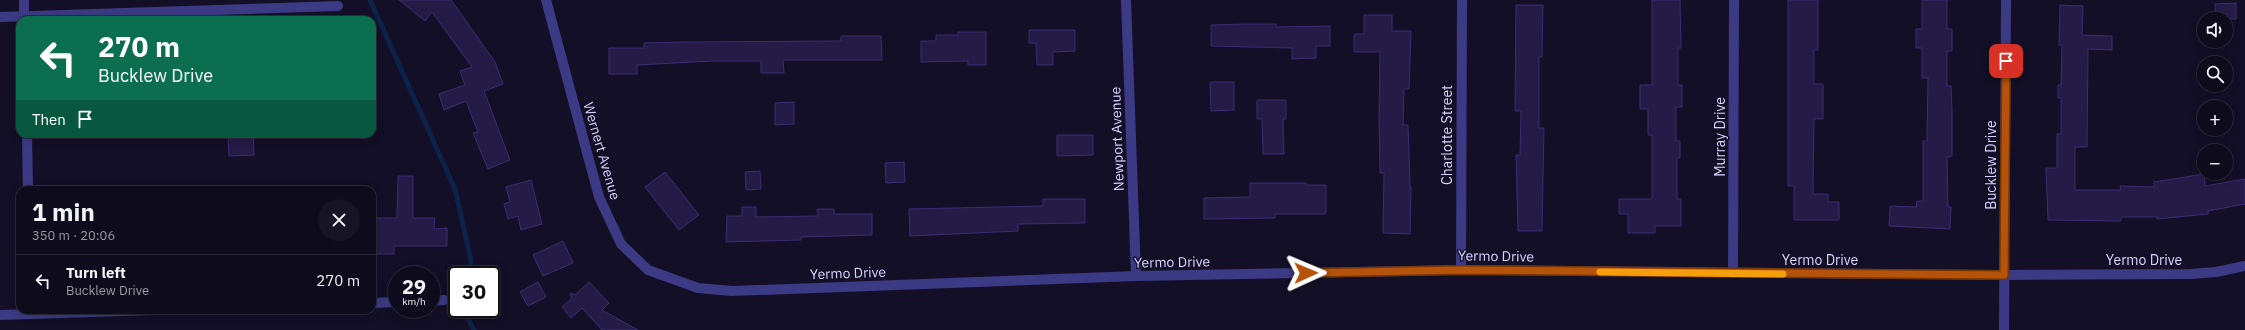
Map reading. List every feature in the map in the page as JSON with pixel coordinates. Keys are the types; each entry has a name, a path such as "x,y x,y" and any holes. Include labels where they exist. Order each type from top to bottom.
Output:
{"street":[{"path":"24,0 24,16"},
{"name":"Wernert Avenue","path":"546,0 599,197 621,244 648,270 698,288"},
{"name":"Newport Avenue","path":"1126,0 1136,276"},
{"name":"Charlotte Street","path":"1461,270 1462,0"},
{"name":"Murray Drive","path":"1733,273 1734,0"},
{"name":"Bucklew Drive","path":"2004,330 2006,0"},
{"path":"76,16 338,6"},
{"path":"0,17 16,18"},
{"path":"26,138 28,186"},
{"name":"Yermo Drive","path":"698,288 732,291 1136,276 1461,270 2004,275 2190,274 2216,272 2245,266"},
{"path":"440,300 444,300"},
{"path":"376,303 388,302"},
{"path":"0,315 16,313"}],"building":[{"path":"399,0 451,0 495,62 503,84 484,91 510,160 488,169 473,133 478,132 466,101 444,110 439,94 465,85 460,71 472,67 432,12 425,21"},
{"path":"1652,0 1680,0 1681,48 1678,48 1678,85 1682,85 1682,107 1676,107 1676,141 1680,141 1680,158 1677,158 1677,199 1681,199 1681,226 1655,226 1655,233 1628,233 1628,214 1619,214 1619,199 1652,199 1652,135 1648,135 1648,109 1640,109 1640,85 1652,85"},
{"path":"1788,0 1818,0 1818,50 1814,50 1814,84 1823,84 1823,119 1814,119 1813,194 1828,194 1828,202 1839,202 1839,220 1794,220 1794,186 1788,186"},
{"path":"1922,0 1947,0 1947,29 1952,29 1952,51 1947,51 1947,86 1951,86 1952,111 1952,156 1947,157 1948,207 1951,207 1950,229 1889,226 1890,206 1916,207 1917,201 1923,201 1923,141 1927,141 1928,78 1922,78 1922,48 1916,48 1916,29 1922,29"},
{"path":"2236,3 2236,19 2233,19 2233,12 2216,12 2215,4"},
{"path":"1516,5 1543,5 1542,57 1539,57 1539,128 1544,128 1542,231 1518,231 1516,155 1520,155 1521,111 1515,111"},
{"path":"2060,5 2083,6 2082,35 2112,36 2112,50 2088,49 2087,147 2075,147 2075,190 2121,190 2120,186 2154,187 2154,182 2197,175 2197,180 2204,180 2205,186 2245,179 2245,204 2208,211 2208,214 2157,219 2157,217 2122,217 2121,221 2048,220 2046,168 2057,168 2057,134 2061,134 2061,98 2058,98 2058,85 2061,85 2062,45 2059,45"},
{"path":"1364,15 1392,15 1392,31 1411,31 1409,89 1404,89 1403,125 1408,125 1411,187 1410,234 1383,233 1384,173 1380,173 1379,118 1380,52 1354,52 1354,34 1364,34"},
{"path":"1276,24 1276,27 1330,26 1330,46 1316,46 1316,58 1292,59 1292,48 1211,46 1211,25"},
{"path":"1029,30 1075,30 1075,51 1053,52 1053,65 1037,65 1036,43 1029,43"},
{"path":"958,32 986,32 986,65 968,65 968,61 921,62 921,41 936,41 936,35 958,35"},
{"path":"841,36 881,36 882,60 783,60 784,73 761,73 761,61 713,61 637,65 637,74 609,74 609,48 644,48 644,43 841,41"},
{"path":"1210,82 1234,82 1234,110 1211,111"},
{"path":"1257,100 1286,100 1286,119 1283,119 1284,154 1263,154 1262,119 1257,119"},
{"path":"794,102 794,124 775,125 775,103"},
{"path":"1057,135 1093,135 1093,155 1057,156"},
{"path":"228,138 253,138 254,155 229,156"},
{"path":"904,162 905,182 886,183 885,163"},
{"path":"760,171 761,189 746,190 745,172"},
{"path":"665,172 699,215 679,230 645,187"},
{"path":"398,176 413,176 413,218 435,218 434,229 447,228 447,246 394,246 394,254 376,254 376,218 397,218"},
{"path":"531,180 542,224 521,230 518,216 508,219 504,204 510,202 506,187"},
{"path":"1250,183 1306,183 1306,185 1326,185 1326,214 1275,214 1275,218 1204,219 1204,198 1250,197"},
{"path":"1043,199 1085,199 1085,223 1018,224 1018,231 910,236 909,209 1043,206"},
{"path":"742,207 756,207 756,217 818,216 817,209 834,209 834,214 872,214 872,235 801,237 801,240 726,242 727,216 742,216"},
{"path":"563,241 573,263 543,276 533,255"},
{"path":"538,282 546,297 528,306 520,292"},
{"path":"589,282 609,303 602,310 638,330 602,330 582,308 571,318 562,307 572,298 570,295 571,293 575,295"}],"waterway":[{"path":"370,0 455,189 471,260 471,266"},
{"path":"468,318 474,330"}],"slow traffic":[{"path":"1600,272 1783,274"}],"route":[{"path":"1306,273 1461,270 2004,275 2006,61"}]}
